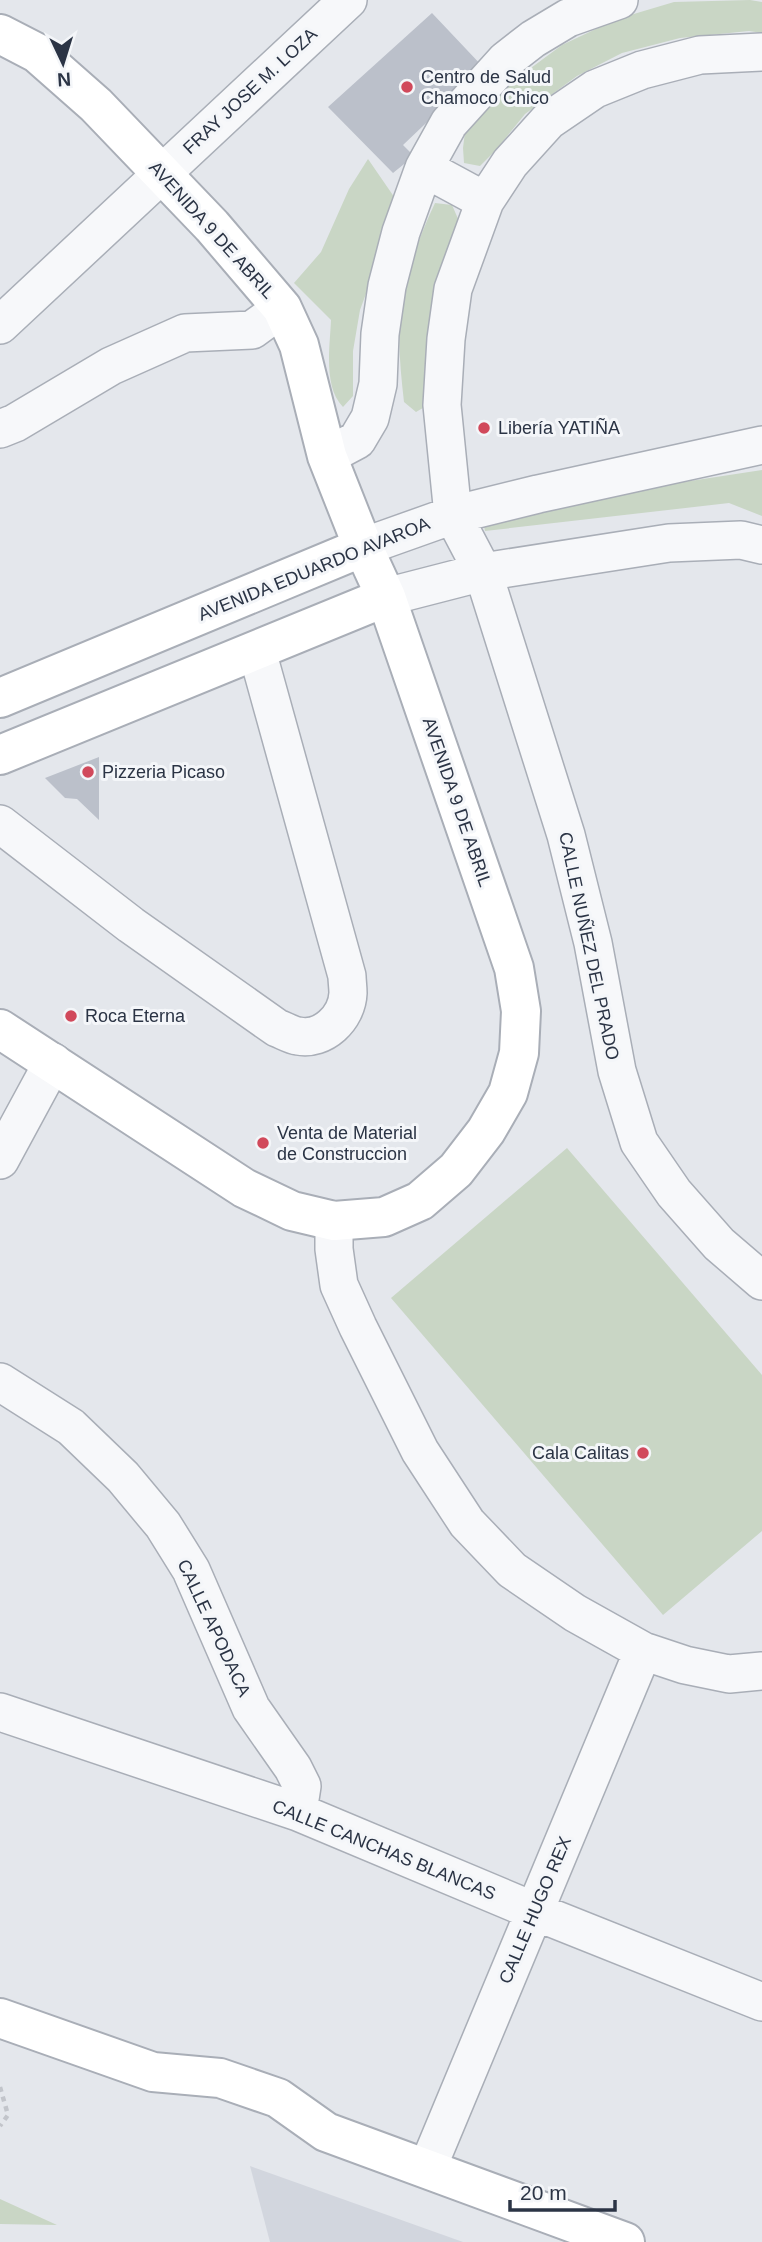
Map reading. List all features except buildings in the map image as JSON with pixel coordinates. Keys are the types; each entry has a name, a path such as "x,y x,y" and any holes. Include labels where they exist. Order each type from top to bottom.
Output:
{"main road":[{"name":"AVENIDA 9 DE ABRIL","path":"0,34 37,53 96,105 212,226 282,308 299,345 327,456 386,597 514,968 521,1011 519,1053 508,1093 486,1131 456,1170 421,1201 384,1217 334,1221 292,1211 244,1188 0,1029"},
{"name":"AVENIDA EDUARDO AVAROA","path":"0,698 363,547"},
{"path":"0,755 386,597"},
{"path":"0,2018 153,2072 220,2078 278,2098 326,2132 625,2242"}],"street":[{"name":"FRAY JOSE M. LOZA","path":"0,325 348,0"},
{"path":"327,456 356,440 370,418 378,383 380,334 387,286 401,232 424,168 449,123 506,60 533,39 568,18 618,0"},
{"path":"453,515 442,405 446,339 453,289 485,201 510,163 548,121 595,89 642,70 700,55 762,52"},
{"path":"424,168 485,201"},
{"path":"0,429 15,423 111,366 185,333 252,330 282,308"},
{"name":"AVENIDA EDUARDO AVAROA","path":"363,547 453,515 762,445"},
{"name":"CALLE NUÑEZ DEL PRADO","path":"453,515 483,572 566,835 593,943 617,1071 639,1142 674,1193 710,1234 762,1281"},
{"path":"386,597 483,572 669,544 741,540 762,545"},
{"path":"0,824 131,925 277,1028 299,1037 316,1036 332,1027 343,1012 348,995 346,976 257,651"},
{"path":"0,1160 53,1062"},
{"path":"334,1221 334,1250 339,1285 420,1451 467,1523 512,1570 575,1613 643,1651 685,1665 729,1674 762,1671"},
{"name":"CALLE APODACA","path":"0,1381 71,1427 123,1477 163,1525 191,1570 251,1708 293,1768 302,1786 298,1812"},
{"name":"CALLE HUGO REX","path":"427,2169 643,1651"},
{"name":"CALLE CANCHAS BLANCAS","path":"0,1712 298,1812 534,1911 762,2002"}],"path":[{"path":"0,2087 8,2115 0,2126"}],"shaded area":[{"path":"250,2166 463,2242 270,2242"}],"green space":[{"path":"674,2 762,2 762,33 749,31 680,38 622,53 577,76 525,114 480,166 464,163 465,132 516,79 562,45 617,19"},
{"path":"368,159 399,204 360,310 353,351 353,396 343,407 337,399 330,378 331,320 294,283 321,252 349,189"},
{"path":"435,203 452,205 459,221 431,310 428,405 416,412 404,402 400,321 412,260"},
{"path":"762,470 762,516 729,503 485,531 481,513"},
{"name":"Cala Calitas","path":"567,1148 762,1375 762,1531 663,1615 391,1298"},
{"path":"0,2199 57,2225 0,2224"}],"place":[{"name":"Centro de Salud Chamoco Chico","path":"407,87"},
{"name":"Libería YATIÑA","path":"484,428"},
{"name":"Pizzeria Picaso","path":"88,772"},
{"name":"Roca Eterna","path":"71,1016"},
{"name":"Venta de Material de Construccion","path":"263,1143"},
{"name":"Cala Calitas","path":"643,1453"}]}
